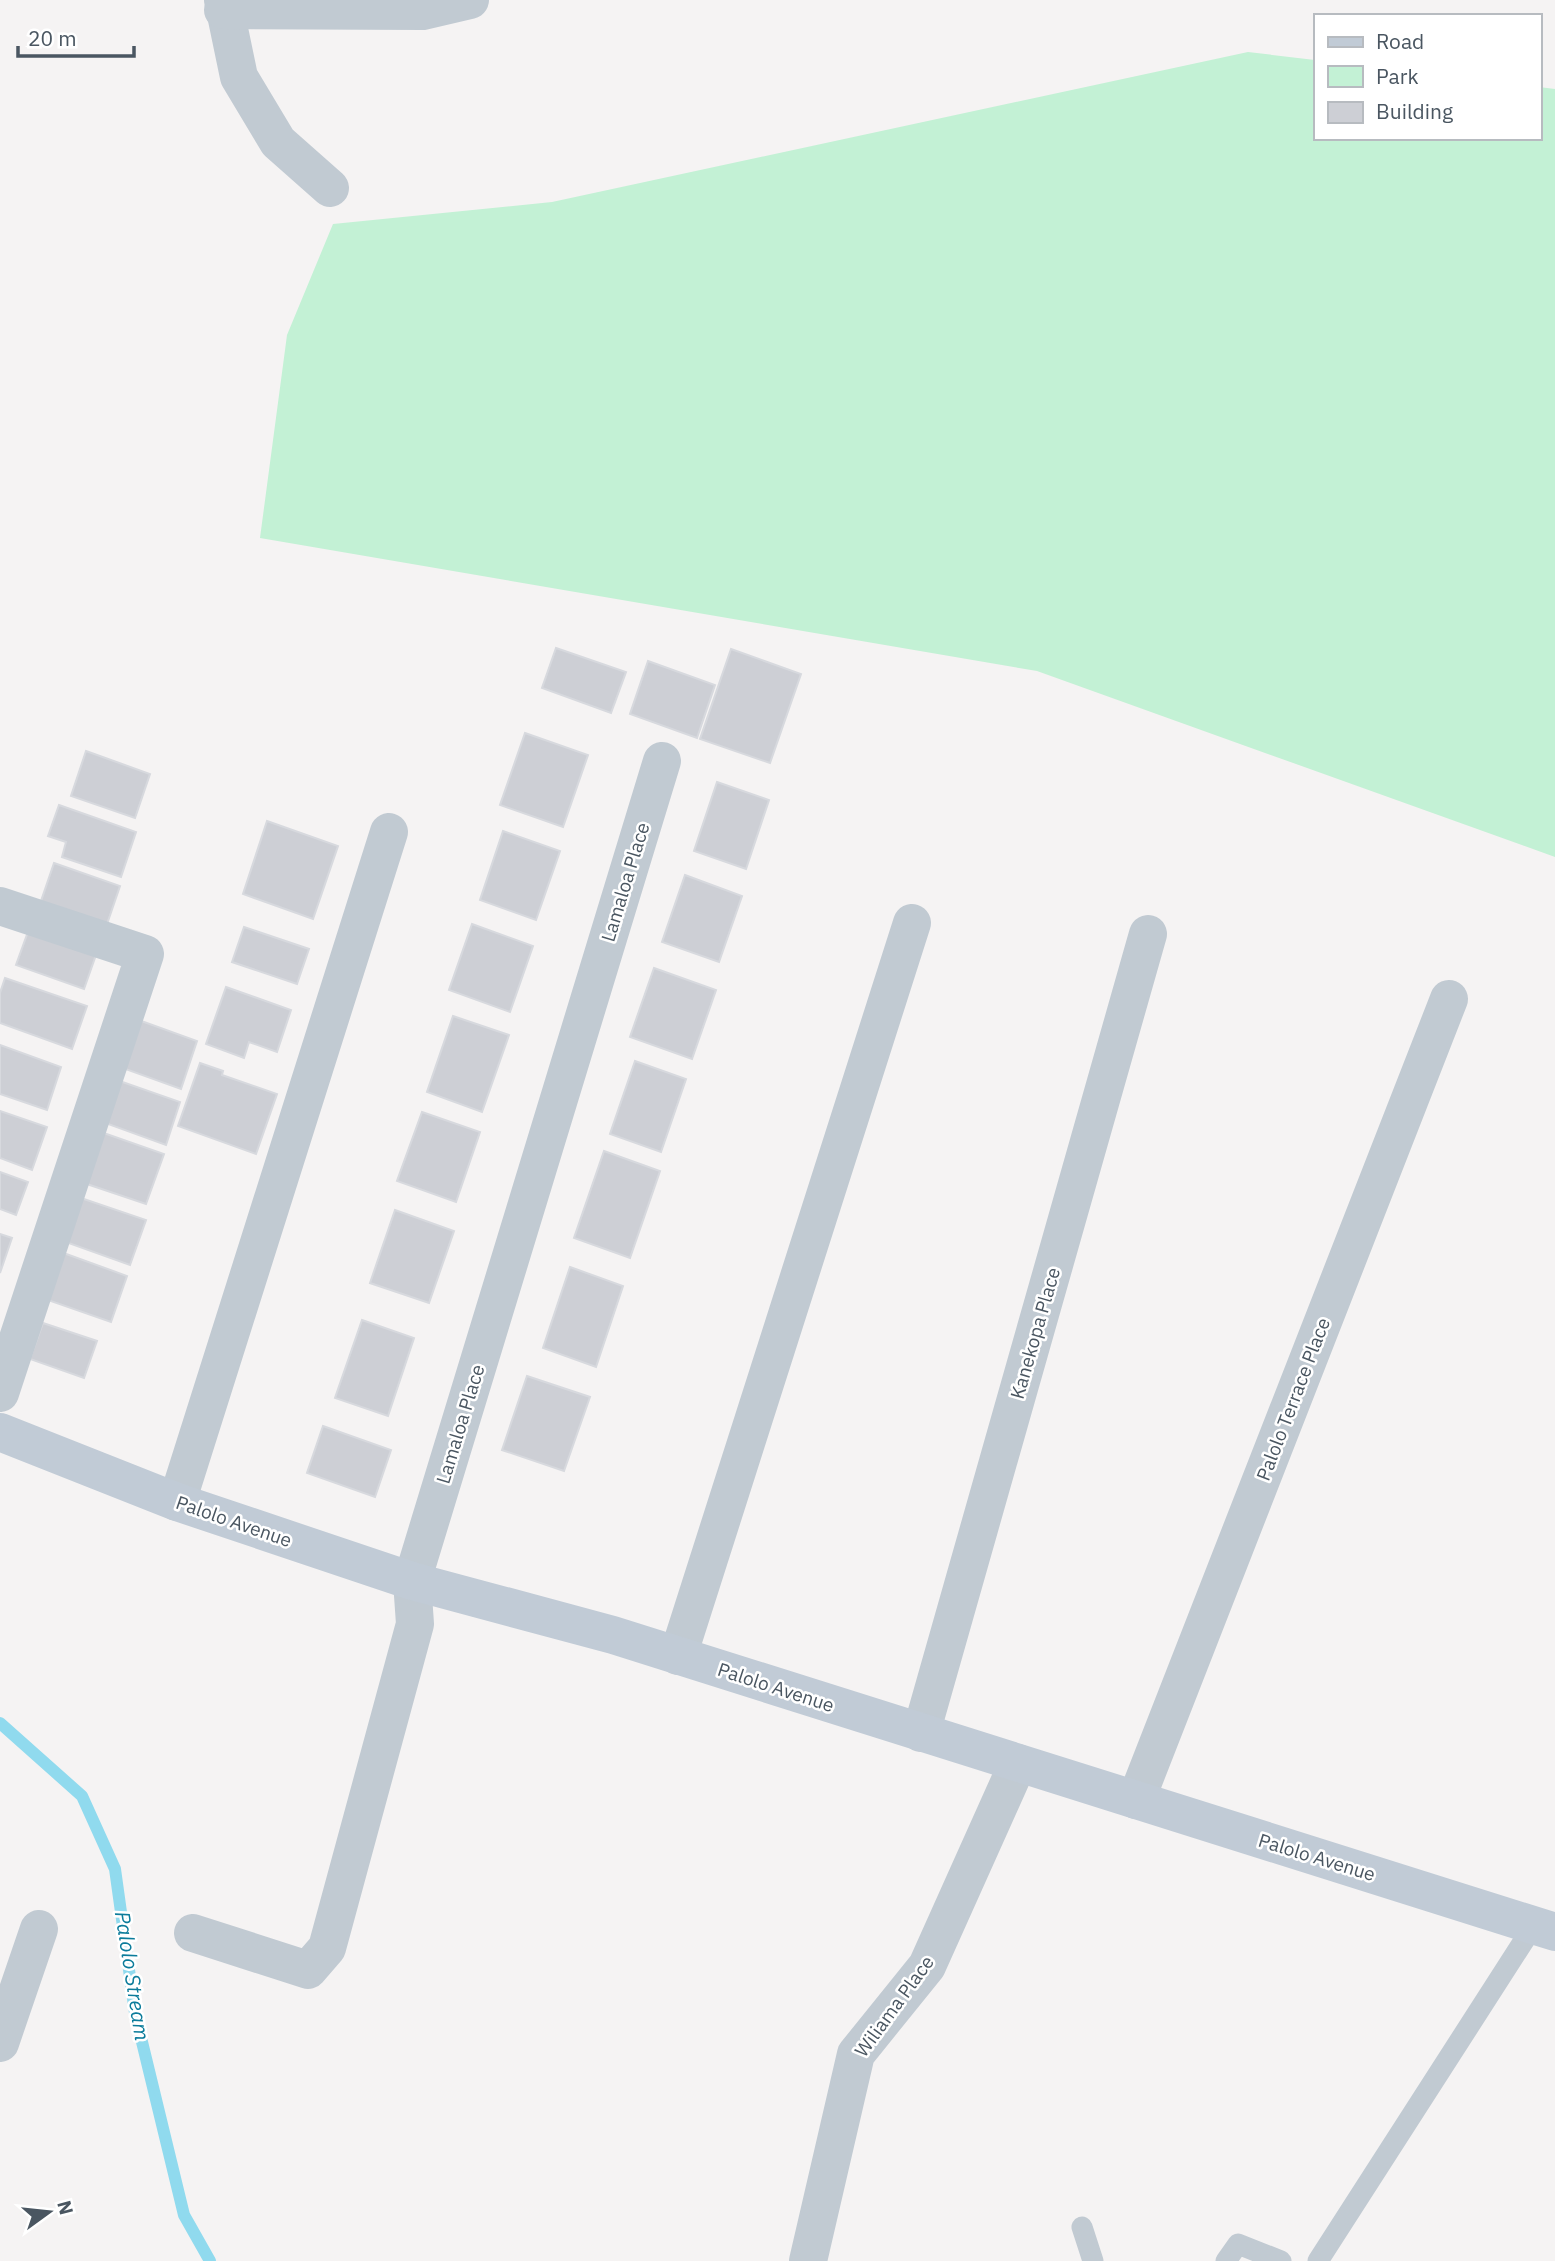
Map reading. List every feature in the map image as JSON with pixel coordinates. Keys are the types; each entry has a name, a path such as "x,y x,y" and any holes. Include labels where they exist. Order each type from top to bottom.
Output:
{"street":[{"path":"330,188 278,142 239,77 223,5 423,11 470,0"},
{"name":"Lamaloa Place","path":"192,1933 308,1970 327,1948 415,1624 412,1581 662,761"},
{"path":"177,1503 389,832"},
{"path":"0,906 145,954 0,1393"},
{"path":"678,1656 912,923"},
{"name":"Kanekopa Place","path":"921,1733 1148,934"},
{"name":"Palolo Terrace Place","path":"1136,1800 1449,999"},
{"name":"Palolo Avenue","path":"0,1432 177,1503 412,1581 613,1635 1544,1928"},
{"name":"Wiliama Place","path":"808,2261 856,2054 928,1966 1018,1763"},
{"path":"0,2043 38,1929"}],"lane":[{"path":"1318,2261 1544,1928"},
{"path":"1082,2227 1093,2261"},
{"path":"1226,2261 1238,2244 1281,2261"}],"green space":[{"path":"1248,52 1314,60 1314,140 1541,140 1541,87 1555,89 1555,857 1037,671 260,538 287,335 333,224 552,202"}],"building":[{"path":"556,648 626,672 611,713 542,688"},
{"path":"731,649 801,674 770,763 700,739"},
{"path":"648,661 715,685 697,738 630,714"},
{"path":"525,733 588,755 563,827 500,805"},
{"path":"86,751 150,774 135,818 71,796"},
{"path":"717,782 769,800 746,869 694,851"},
{"path":"59,805 136,832 121,877 62,857 66,842 48,836"},
{"path":"267,821 338,846 313,919 243,894"},
{"path":"503,831 560,851 536,920 480,900"},
{"path":"54,863 120,886 105,930 39,907"},
{"path":"685,875 742,896 719,962 662,942"},
{"path":"472,924 533,946 510,1012 449,990"},
{"path":"244,927 309,949 297,984 232,962"},
{"path":"29,929 97,952 84,989 16,965"},
{"path":"654,968 716,990 692,1059 630,1037"},
{"path":"5,978 87,1006 72,1049 0,1023 0,993"},
{"path":"226,987 291,1010 277,1052 249,1042 244,1058 206,1044"},
{"path":"453,1016 509,1035 482,1112 427,1092"},
{"path":"133,1018 197,1041 181,1089 117,1066"},
{"path":"0,1045 61,1067 47,1110 0,1094"},
{"path":"635,1061 686,1079 661,1152 610,1134"},
{"path":"200,1063 223,1071 222,1075 277,1094 256,1154 178,1126"},
{"path":"111,1078 180,1102 166,1145 97,1120"},
{"path":"0,1111 47,1127 32,1170 0,1158"},
{"path":"422,1112 480,1132 456,1202 397,1181"},
{"path":"98,1131 164,1154 146,1204 81,1182"},
{"path":"604,1151 660,1171 630,1258 574,1238"},
{"path":"0,1172 28,1182 16,1215 0,1209"},
{"path":"75,1196 146,1220 130,1265 60,1240"},
{"path":"395,1210 454,1231 429,1303 370,1283"},
{"path":"0,1234 12,1238 0,1273"},
{"path":"58,1251 127,1276 111,1322 42,1298"},
{"path":"570,1267 623,1286 596,1367 543,1348"},
{"path":"362,1320 414,1338 388,1416 335,1398"},
{"path":"43,1323 97,1341 84,1378 30,1359"},
{"path":"527,1376 590,1397 564,1471 502,1450"},
{"path":"323,1426 391,1450 375,1497 307,1473"}],"waterway":[{"name":"Palolo Stream","path":"0,1723 82,1796 115,1869 135,2013 184,2215 210,2261"}]}
